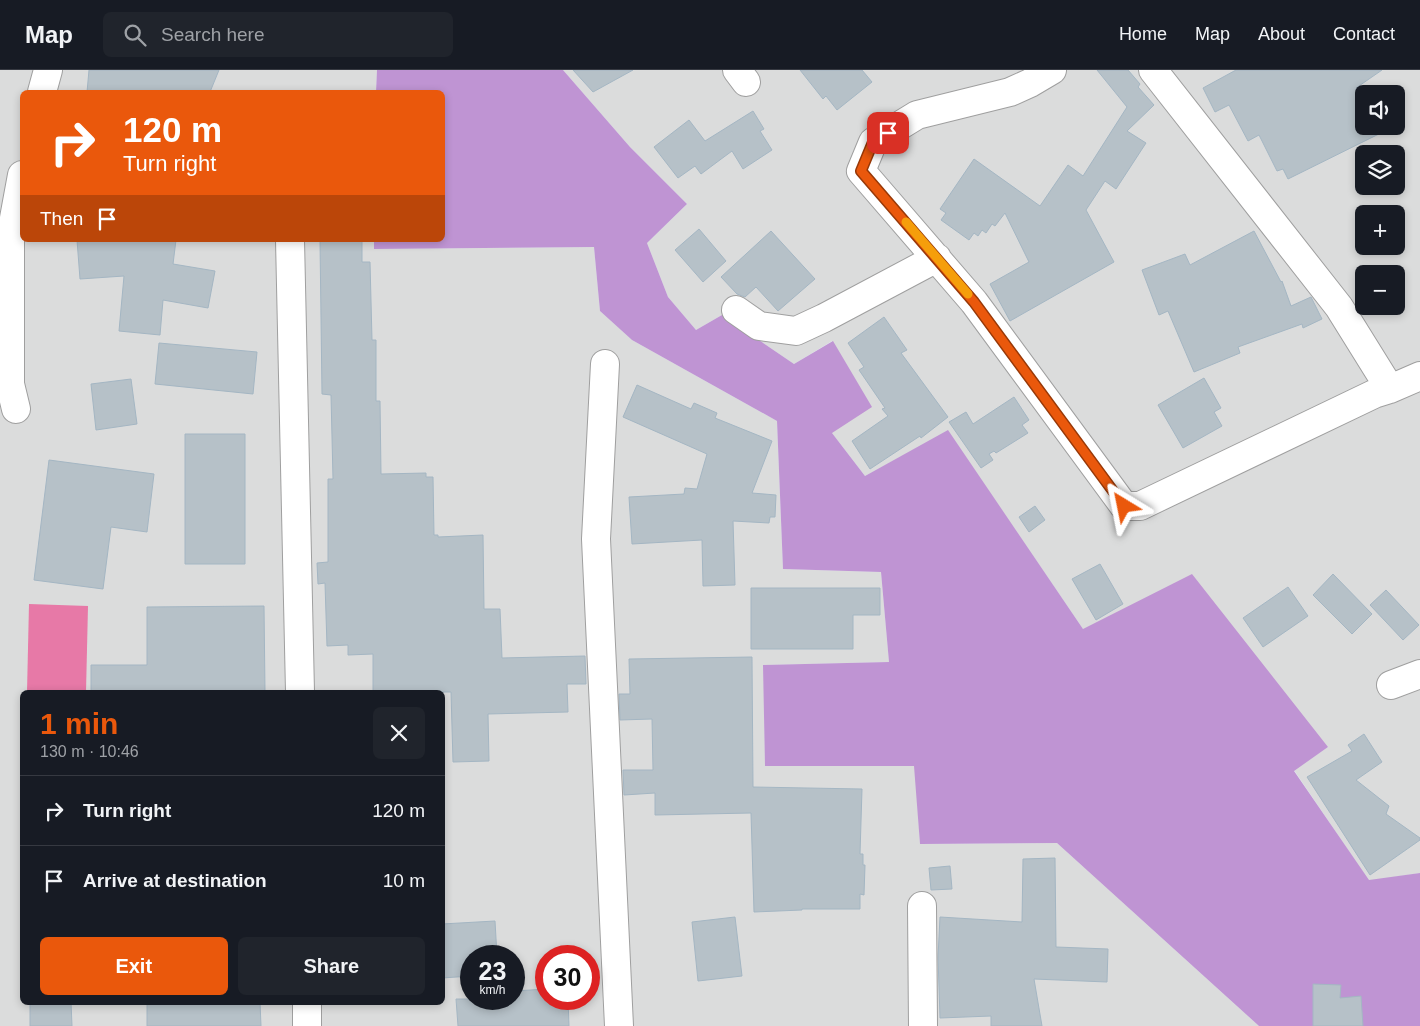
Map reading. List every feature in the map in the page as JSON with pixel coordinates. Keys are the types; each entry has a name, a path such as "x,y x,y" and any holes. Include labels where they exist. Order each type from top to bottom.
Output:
{"street":[{"path":"43,90 48,70"},
{"path":"1052,70 1010,92 917,115 873,142 861,171 974,302 1124,506 1140,506 1365,398 1420,376"},
{"path":"1153,70 1339,307 1390,389"},
{"path":"16,184 10,240 10,384 16,409"},
{"path":"290,242 300,690"},
{"path":"736,310 759,326 796,331 937,258"},
{"path":"606,364 596,539 619,1026"},
{"path":"1391,685 1420,674"},
{"path":"922,906 923,1026"},
{"path":"307,1005 307,1026"}],"shaded area":[{"path":"0,70 377,70 376,90 20,90 20,242 374,242 374,249 594,247 600,311 632,340 777,421 783,569 881,572 889,662 764,665 765,765 915,766 920,844 1057,843 1259,1026 0,1026"},
{"path":"377,70 563,70 630,147 687,204 647,243 668,297 696,330 722,315 794,364 833,341 872,407 832,433 865,476 948,430 1083,629 1192,574 1328,747 1294,771 1369,880 1420,873 1420,1026 1259,1026 1057,843 920,844 914,766 765,766 763,665 889,662 881,572 783,569 777,421 632,340 600,311 594,247 374,249 374,242 445,242 445,90 376,90"},
{"path":"563,70 1420,70 1420,873 1369,881 1294,770 1328,747 1083,629 948,431 865,476 832,433 832,341 794,364 722,315 696,330 668,297 647,243 687,204 630,147"},
{"path":"29,604 88,606 86,690 27,690"}],"building":[{"path":"89,70 219,70 211,90 87,90"},
{"path":"573,70 633,70 593,92"},
{"path":"800,70 862,70 872,82 837,110 826,96 823,99"},
{"path":"1097,70 1128,70 1140,84 1138,87 1154,105 1127,131 1146,143 1116,189 1105,181 1086,210 1114,262 1010,321 990,284 1029,262 1005,213 995,226 992,224 986,233 982,230 978,236 974,233 969,240 941,220 946,213 940,209 974,159 1040,206 1068,165 1083,176 1127,107"},
{"path":"1236,70 1382,70 1360,85 1355,85 1355,135 1377,135 1288,179 1283,169 1277,171 1259,135 1248,141 1229,105 1215,112 1203,88"},
{"path":"753,111 764,129 760,131 772,150 743,169 732,151 701,174 695,166 678,178 654,147 689,120 705,141"},
{"path":"699,229 726,261 703,282 675,250"},
{"path":"771,231 815,279 778,311 756,287 745,297 737,294 721,277"},
{"path":"1254,231 1282,281 1291,306 1311,297 1322,319 1303,328 1302,324 1238,347 1240,353 1194,372 1168,311 1159,315 1142,270 1185,254 1190,265"},
{"path":"77,242 176,242 173,264 215,271 208,308 163,300 160,335 119,331 124,276 80,279"},
{"path":"320,242 362,242 362,262 370,262 372,340 376,340 376,401 380,401 381,474 426,473 426,477 433,477 434,535 438,535 438,537 483,535 484,609 500,609 502,658 585,656 586,684 567,684 568,712 488,714 489,761 453,762 451,692 445,692 445,690 373,690 373,654 348,655 348,645 327,646 325,583 318,584 317,563 328,562 328,479 333,479 331,395 322,394"},
{"path":"884,317 907,350 901,353 948,417 921,438 920,436 870,469 852,441 888,416 882,409 885,408 859,370 864,367 848,343"},
{"path":"159,343 257,352 253,394 155,384"},
{"path":"1204,378 1221,408 1214,412 1222,426 1183,448 1158,405"},
{"path":"131,379 137,424 96,430 91,384"},
{"path":"637,385 691,409 694,403 717,413 715,418 772,441 752,493 776,495 775,517 770,517 769,523 733,521 735,585 703,586 702,540 632,544 629,497 684,494 685,488 697,489 707,454 623,417"},
{"path":"1014,397 1029,420 1022,425 1028,433 996,453 994,451 989,454 993,460 981,468 949,422 966,412 973,424"},
{"path":"185,434 245,434 245,564 185,564"},
{"path":"49,460 154,474 147,532 111,527 103,589 34,580"},
{"path":"1035,506 1045,520 1029,532 1019,517"},
{"path":"1100,564 1123,604 1096,620 1072,579"},
{"path":"1333,574 1372,614 1352,634 1313,595"},
{"path":"1288,587 1308,616 1263,647 1243,618"},
{"path":"751,588 880,588 880,615 853,615 853,649 751,649"},
{"path":"1386,590 1419,625 1403,640 1370,605"},
{"path":"264,606 265,690 91,690 91,665 147,665 147,607"},
{"path":"752,657 753,787 862,789 860,854 863,854 863,865 865,865 864,895 860,894 860,909 802,909 754,912 751,813 655,815 655,793 624,795 623,770 653,770 652,719 620,720 619,694 630,694 629,659"},
{"path":"1364,734 1382,762 1356,780 1389,806 1386,814 1420,838 1420,840 1370,875 1307,777 1352,751 1348,745"},
{"path":"1055,858 1056,947 1108,949 1107,982 1034,979 1042,1026 991,1026 991,1016 940,1018 938,957 940,917 1022,922 1023,859"},
{"path":"950,866 952,889 931,890 929,868"},
{"path":"735,917 742,976 698,981 692,922"},
{"path":"495,921 496,945 460,945 460,977 445,978 445,924"},
{"path":"1313,984 1341,985 1340,998 1361,996 1363,1026 1313,1026"},
{"path":"525,990 535,990 535,1010 568,1010 569,1026 458,1026 456,999 460,999 460,1010 525,1010"},
{"path":"30,1005 71,1005 72,1026 30,1026"},
{"path":"147,1005 260,1005 261,1026 147,1026"}],"slow traffic":[{"path":"906,222 968,294"}],"route":[{"path":"888,133 873,142 861,171 974,302 1116,492 1124,506"}]}
